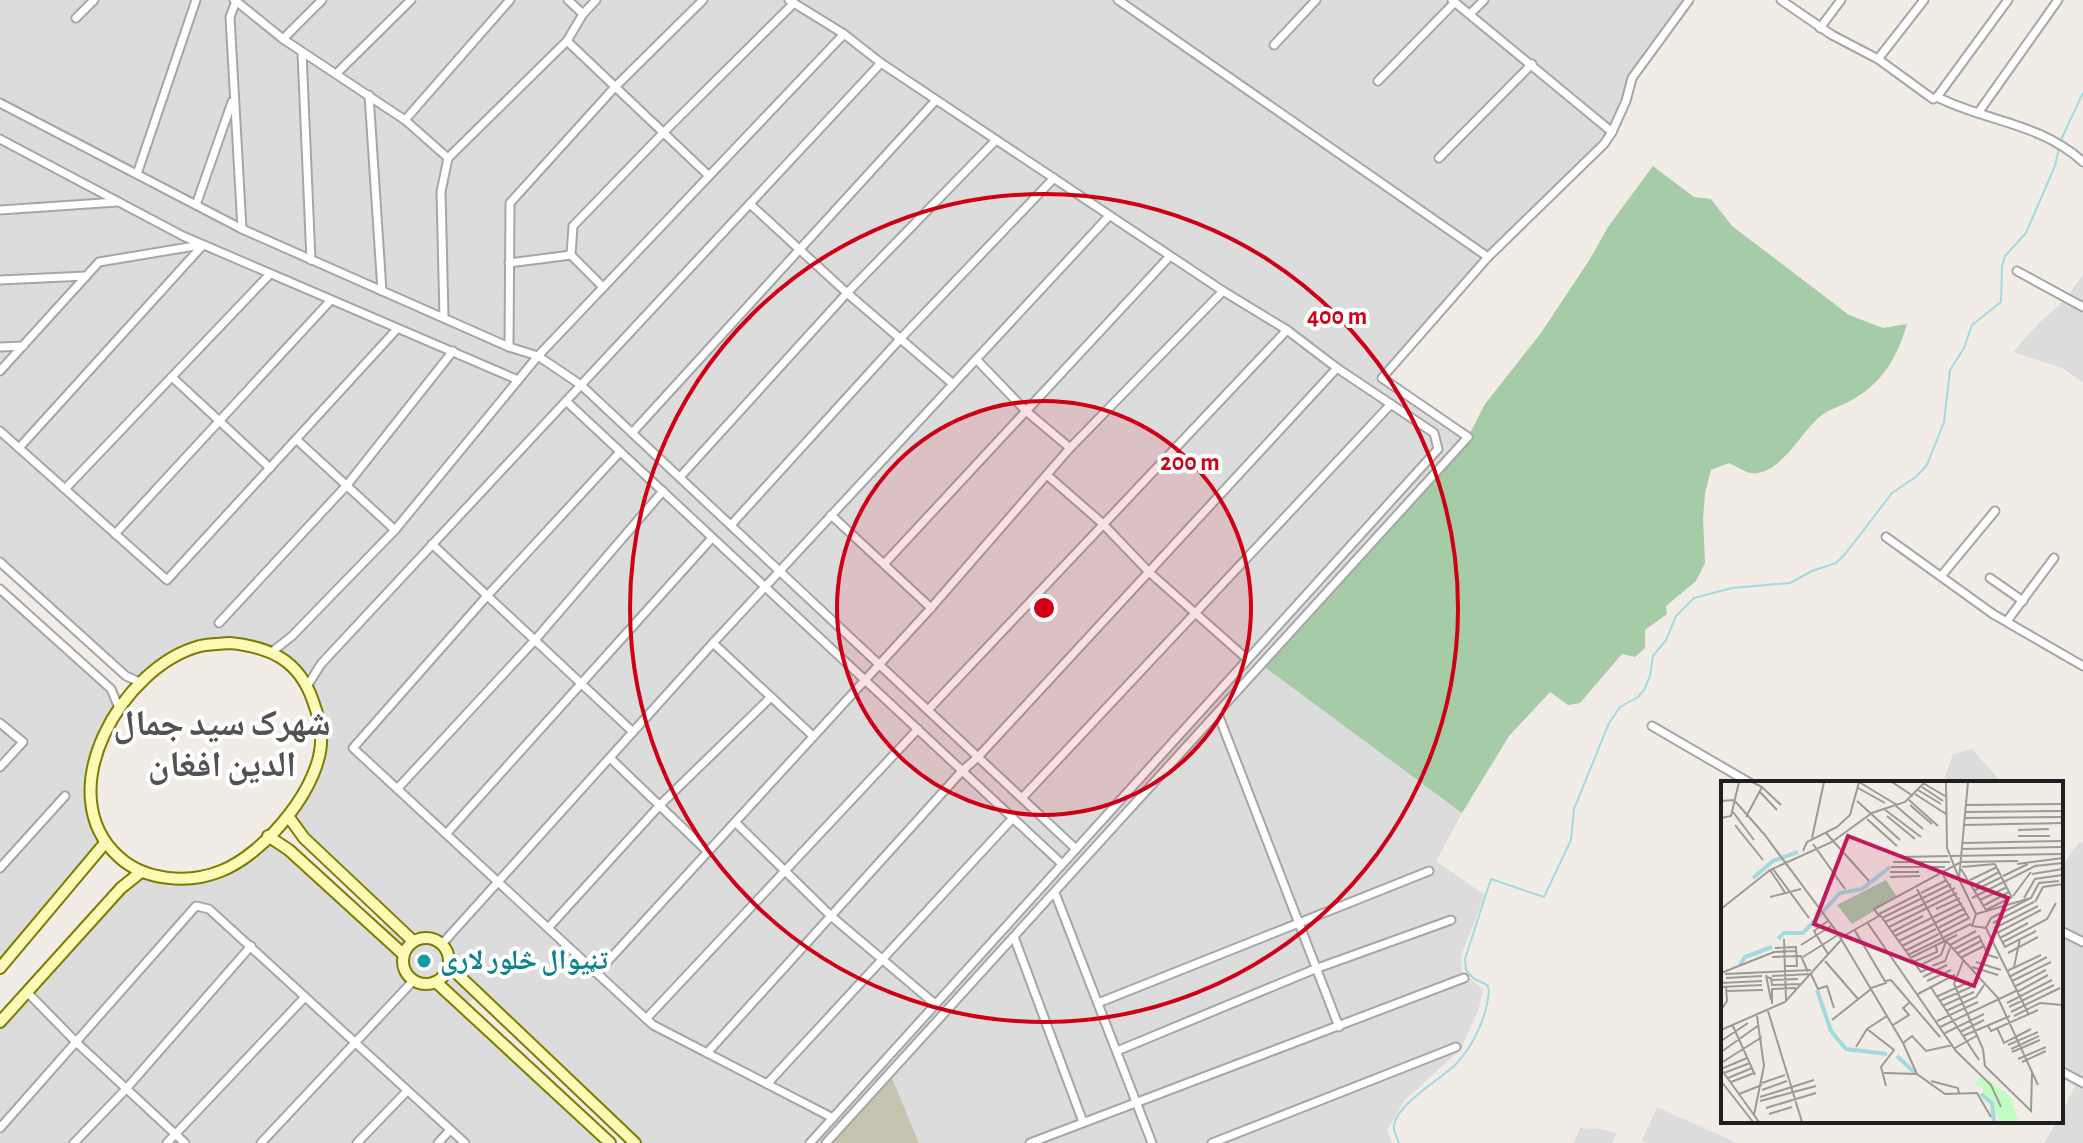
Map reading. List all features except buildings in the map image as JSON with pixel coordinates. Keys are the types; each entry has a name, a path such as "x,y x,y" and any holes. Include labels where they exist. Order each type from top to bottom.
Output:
{"street":[{"path":"76,18 94,0"},
{"path":"137,174 196,0"},
{"path":"283,39 322,0"},
{"path":"337,73 411,0"},
{"path":"405,120 510,0"},
{"path":"568,0 583,14"},
{"path":"444,318 441,192 448,158 567,41 583,14 596,0"},
{"path":"509,347 510,203 615,87 703,0"},
{"path":"1118,0 1488,257"},
{"path":"1274,45 1316,0"},
{"path":"1470,14 1484,0"},
{"path":"826,1143 1468,437 1382,378 1488,257 1564,184 1612,132 1632,78 1689,0"},
{"path":"1781,0 1820,28 1878,59 1933,99 1937,97 1963,110 2056,140 2083,162"},
{"path":"1820,28 1841,0"},
{"path":"1878,59 1924,0"},
{"path":"1937,97 2008,0"},
{"path":"1978,113 2058,0"},
{"path":"242,229 230,17 235,1 302,53 405,120 448,158"},
{"path":"1378,81 1454,1 1612,132"},
{"path":"603,287 571,255 573,226 791,2 844,34 881,63 1109,216 1287,330 1337,368 1434,433 1438,449 810,1143"},
{"path":"273,651 292,636 395,530 538,356 844,34"},
{"path":"567,41 708,175"},
{"path":"302,53 311,260"},
{"path":"308,685 321,664 881,63"},
{"path":"1439,158 1532,64"},
{"path":"369,95 382,291"},
{"path":"196,205 234,97"},
{"path":"632,433 936,100"},
{"path":"0,103 242,229 509,347 538,356 581,385 1076,849"},
{"path":"680,477 847,293 996,140"},
{"path":"2,141 203,245 518,380"},
{"path":"731,525 901,338 1054,178"},
{"path":"0,210 119,202"},
{"path":"750,204 953,384"},
{"path":"442,944 713,643 1109,216"},
{"path":"0,371 99,262 203,245"},
{"path":"19,448 203,245"},
{"path":"509,263 571,255"},
{"path":"884,564 1170,256"},
{"path":"2017,271 2083,307"},
{"path":"65,489 270,274"},
{"path":"0,280 86,276"},
{"path":"597,973 880,665 1070,448 1223,291"},
{"path":"115,534 331,300"},
{"path":"0,431 167,580 397,329"},
{"path":"928,710 1287,330"},
{"path":"0,347 23,346"},
{"path":"219,623 347,485 453,351"},
{"path":"976,359 1026,411 1070,448"},
{"path":"707,1053 962,771 1337,368"},
{"path":"172,377 270,468"},
{"path":"566,401 1062,864"},
{"path":"1022,798 1391,404"},
{"path":"296,439 395,530"},
{"path":"620,452 353,748 653,1025 833,1118"},
{"path":"1047,475 1247,659"},
{"path":"398,788 535,640 663,491"},
{"path":"1942,575 1995,511"},
{"path":"831,515 931,608"},
{"path":"1886,537 2007,621 2083,666"},
{"path":"447,833 712,538"},
{"path":"432,544 633,732"},
{"path":"2007,621 2054,558"},
{"path":"0,562 126,676 142,683"},
{"path":"1990,578 2023,601"},
{"path":"0,589 111,689 119,708"},
{"path":"230,643 273,651 308,685 322,737 319,758 307,789 288,816 224,870 198,878 171,878 141,872 121,859 105,843 97,825 90,778 102,737 119,708 142,683 172,659 199,646 230,643"},
{"path":"713,643 813,736"},
{"path":"549,927 660,805 771,697"},
{"path":"1218,714 1339,1027"},
{"path":"0,723 23,742 0,767"},
{"path":"1652,726 1747,781"},
{"path":"646,1019 918,729"},
{"path":"610,758 708,852"},
{"path":"0,868 65,796"},
{"path":"288,816 304,838 413,941"},
{"path":"767,1084 1013,818"},
{"path":"735,822 831,916 935,1004"},
{"path":"268,836 289,850 403,954"},
{"path":"0,968 105,843"},
{"path":"1098,1003 1429,871"},
{"path":"0,1022 121,888 141,872"},
{"path":"1055,893 1152,1143"},
{"path":"0,1128 196,906 209,909 251,946 465,1143"},
{"path":"1117,1051 1315,969 1451,920"},
{"path":"2063,932 2083,942"},
{"path":"1014,937 1083,1122"},
{"path":"428,938 442,944 449,958 446,973 436,982 413,981 403,969 403,954 413,941 428,938"},
{"path":"74,1143 126,1089 251,946"},
{"path":"449,966 635,1142"},
{"path":"1030,1143 1464,978"},
{"path":"261,1143 413,981"},
{"path":"436,982 610,1143"},
{"path":"28,993 185,1143"},
{"path":"167,1143 305,997"},
{"path":"1212,1143 1456,1047"},
{"path":"2063,1072 2083,1083"},
{"path":"357,1143 407,1091"},
{"path":"438,1143 450,1130"}],"shaded area":[{"path":"0,0 1689,0 1632,78 1612,132 1488,257 1382,377 1468,437 1263,665 1462,813 1436,861 1485,895 1461,956 1462,972 1483,989 1479,1008 1461,1049 1405,1100 1387,1130 1392,1143 919,1143 890,1073 826,1143 635,1143 478,994 464,1008 610,1143 0,1143 0,1022 141,872 171,878 224,870 268,836 378,930 389,919 288,816 319,758 317,712 293,668 252,645 199,646 142,683 126,676 0,562"},
{"path":"2083,274 2083,382 2062,368 2013,352 2066,299"},
{"path":"0,589 111,689 119,708 90,778 105,843 0,968"},
{"path":"1972,749 2000,781 1944,781 1953,754"},
{"path":"2080,841 2083,843 2083,1143 2044,1143 2056,1123 2063,1123 2063,1110 2075,1086 2063,1079 2063,864"},
{"path":"890,1073 919,1143 826,1143"},
{"path":"1657,1107 1737,1143 1642,1141"},
{"path":"1580,1128 1617,1133 1612,1143 1574,1143"}],"green space":[{"path":"1653,166 1694,197 1711,199 1732,226 1849,315 1883,328 1907,324 1893,359 1871,387 1822,415 1776,464 1758,473 1747,472 1729,463 1711,470 1703,519 1705,563 1696,581 1666,606 1667,614 1645,630 1645,648 1635,657 1622,654 1580,703 1568,705 1550,692 1509,736 1462,813 1262,665 1468,437 1485,404 1541,333 1608,227"}],"waterway":[{"path":"2060,142 2083,93"},
{"path":"1399,1143 1394,1128 1403,1108 1456,1064 1474,1039 1482,1020 1489,990 1487,985 1473,978 1466,970 1465,959 1491,879 1544,897 1571,840 1574,809 1609,723 1620,707 1644,690 1653,656 1666,640 1676,616 1694,598 1732,588 1790,583 1836,563 1892,493 1927,465 1944,422 1950,370 1964,348 1972,325 2001,302 2005,256 2026,233 2055,166 2059,148"}],"place":[{"name":"تڼیوال څلور لاری","path":"424,961"}],"district":[{"name":"شهرک سید جمال الدین افغان","path":"222,744"}]}
